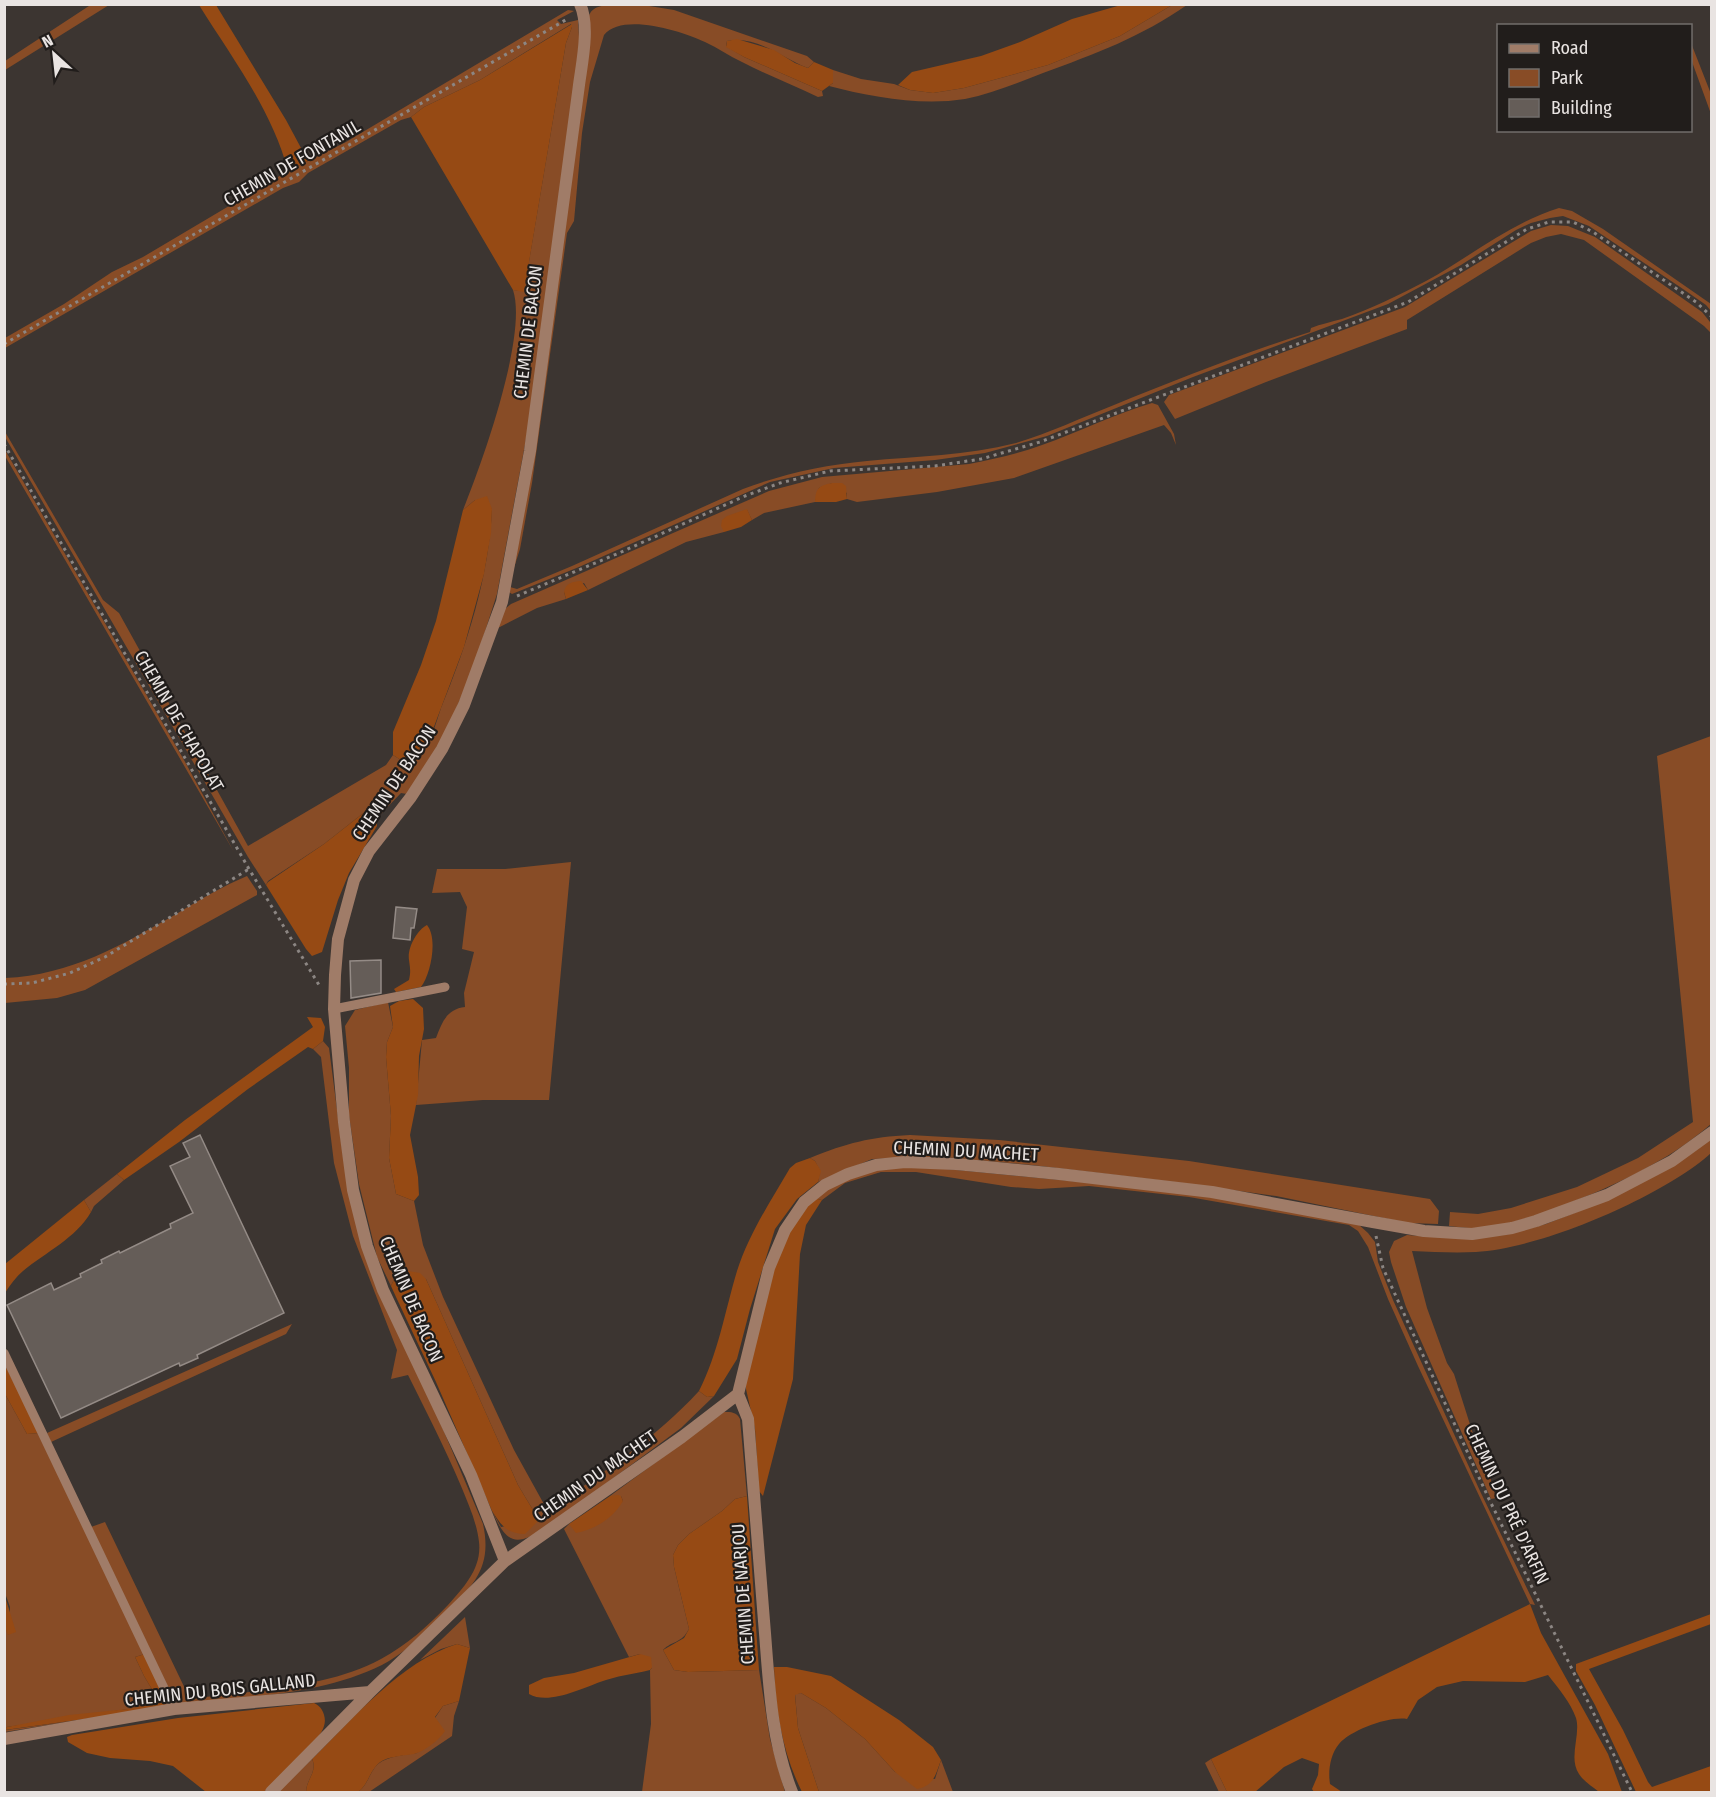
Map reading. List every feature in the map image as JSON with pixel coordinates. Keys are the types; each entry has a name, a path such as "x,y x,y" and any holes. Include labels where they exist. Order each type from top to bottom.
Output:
{"street":[{"name":"CHEMIN DE BACON","path":"505,1562 471,1475 383,1290 367,1246 353,1190 334,1010 338,939 354,880 369,850 411,797 442,749 464,705 502,602 524,490 538,394 585,40 581,7"},
{"name":"CHEMIN DU MACHET","path":"271,1792 370,1692 505,1562 682,1437 738,1394 769,1268 785,1230 804,1202 825,1185 848,1174 876,1165 904,1162 956,1164 1212,1192 1424,1231 1490,1233 1567,1211 1638,1180 1672,1161 1712,1132"},
{"name":"CHEMIN DE NARJOU","path":"738,1394 748,1419 770,1701 782,1761 792,1792"},
{"name":"CHEMIN DU BOIS GALLAND","path":"4,1739 174,1709 370,1692"}],"lane":[{"path":"334,1010 445,987"},
{"path":"4,1353 174,1709"}],"path":[{"name":"CHEMIN DE FONTANIL","path":"4,344 581,7"},
{"path":"502,602 618,554 745,496 780,483 830,471 935,466 981,459 1040,442 1408,302 1527,229 1549,222 1573,222 1593,232 1696,302 1712,317"},
{"name":"CHEMIN DE CHAPOLAT","path":"4,444 249,869 334,1010"},
{"path":"4,984 32,983 70,973 105,957 249,869"},
{"name":"CHEMIN DU PRÉ D'ARFIN","path":"1373,1222 1383,1268 1488,1497 1632,1792"}],"green space":[{"path":"92,4 109,5 5,70 5,61"},
{"path":"612,4 643,5 674,10 807,56 814,62 808,68 769,48 749,41 727,41 726,46 744,57 822,91 823,96 818,97 751,67 705,42 668,29 638,24 624,25 613,28 604,35 590,82 582,133 574,221 567,233 532,483 520,549 511,577 589,16 595,8"},
{"path":"1172,5 1187,5 1117,44 975,97 948,101 914,101 862,94 829,86 833,83 833,70 910,90 933,93 964,88 1048,65 1120,36"},
{"path":"568,10 574,11 557,20 561,24 578,20 580,53 532,407 497,594 473,669 442,742 407,794 401,793 377,818 374,812 366,811 324,844 268,881 266,885 5,437 4,430 103,600 119,613 248,846 386,765 393,755 404,762 417,757 433,732 460,660 481,585 492,509 475,500 463,510 491,432 509,367 516,310 513,290 524,291 571,24 480,80 424,107 411,117 401,120 308,173 299,182 283,188 5,348 5,338 64,304 112,272 143,257 288,171 346,142"},
{"path":"1692,46 1711,94 1711,114 1692,62"},
{"path":"1559,208 1572,211 1603,229 1711,304 1711,311 1706,305 1589,226 1563,216 1550,218 1516,230 1461,265 1388,304 1193,377 1047,436 985,453 935,460 834,468 770,482 579,567 512,594 509,592 510,587 517,589 743,489 773,479 851,463 979,451 1041,435 1395,297 1442,272 1524,222"},
{"path":"1551,225 1568,226 1595,237 1702,312 1710,322 1711,333 1584,240 1561,234 1531,243 1407,320 1407,329 1175,419 1164,402 1169,395 1405,307 1531,231"},
{"path":"1152,403 1158,405 1174,434 1176,445 1171,433 1164,425 1014,478 937,492 857,502 847,499 847,493 832,483 819,488 815,502 764,513 752,520 747,510 724,529 724,532 686,542 588,590 584,583 564,592 566,599 537,608 496,629 505,609 511,604 769,491 822,477 969,464 997,458 1042,445"},
{"path":"5,450 184,760 234,852 5,456"},
{"path":"1711,736 1711,1124 1659,1161 1602,1190 1562,1206 1522,1220 1492,1227 1449,1226 1450,1212 1478,1214 1511,1208 1577,1187 1638,1158 1693,1122 1657,756"},
{"path":"571,862 549,1100 483,1100 416,1105 422,1040 436,1038 449,1013 465,1007 464,993 474,952 462,949 467,907 460,892 432,893 437,869 505,869"},
{"path":"247,876 257,891 257,895 85,990 57,998 5,1003 5,978 29,976 74,965 116,947"},
{"path":"388,1002 393,1027 387,1042 386,1057 391,1116 389,1158 396,1194 414,1201 423,1245 443,1297 514,1450 545,1506 549,1510 628,1454 665,1424 699,1391 707,1397 714,1396 681,1428 546,1528 527,1538 519,1540 508,1536 502,1530 492,1511 501,1527 539,1520 518,1485 426,1279 396,1275 391,1286 377,1257 359,1184 349,1115 349,1068 345,1026 355,1010"},
{"path":"323,1041 329,1048 343,1156 356,1223 483,1524 485,1551 483,1562 467,1591 427,1631 397,1656 366,1672 341,1681 288,1692 180,1706 173,1698 91,1527 105,1522 190,1699 313,1682 360,1669 381,1659 425,1628 440,1613 466,1584 478,1560 479,1542 474,1520 442,1444 408,1375 391,1379 397,1350 353,1236 334,1163 321,1057 313,1049"},
{"path":"910,1135 999,1140 1189,1161 1430,1199 1439,1211 1438,1224 1408,1223 1276,1196 1182,1183 944,1157 872,1159 818,1182 820,1171 815,1161 810,1158 859,1142"},
{"path":"1711,1138 1711,1153 1690,1169 1633,1202 1566,1231 1503,1249 1476,1252 1412,1251 1427,1308 1447,1363 1454,1374 1474,1437 1485,1459 1496,1498 1491,1499 1406,1307 1389,1252 1394,1241 1407,1235 1431,1237 1505,1235 1546,1224 1592,1206"},
{"path":"905,1165 1154,1189 1267,1204 1358,1224 1375,1242 1378,1262 1393,1300 1535,1605 1530,1604 1418,1366 1368,1247 1358,1231 1349,1225 1189,1197 1089,1186 1039,1189 1011,1187 916,1172 881,1172 845,1183 822,1200 814,1198 856,1174"},
{"path":"117,1174 124,1180 94,1206 91,1212 84,1200"},
{"path":"292,1324 286,1334 51,1442 47,1433"},
{"path":"5,1394 27,1434 39,1433 145,1654 135,1657 156,1696 152,1704 7,1727 6,1730 78,1720 5,1732 5,1628 9,1635 10,1607 5,1593"},
{"path":"724,1412 731,1412 740,1419 747,1496 735,1499 678,1545 673,1555 674,1567 689,1629 680,1640 663,1650 674,1670 688,1672 759,1670 770,1739 785,1792 642,1792 651,1724 650,1670 652,1668 640,1654 629,1657 564,1529 569,1524 623,1501 621,1496 610,1496"},
{"path":"465,1617 470,1648 457,1644 420,1660"},
{"path":"801,1693 826,1708 865,1739 895,1772 935,1779 941,1760 953,1792 819,1792 798,1728 795,1694"},
{"path":"459,1701 454,1716 452,1736 369,1792 358,1792 375,1767 382,1761 417,1753 443,1706"},
{"path":"312,1759 314,1768 306,1792 278,1792"},
{"path":"1211,1759 1227,1792 1219,1792 1205,1763"}],"shaded area":[{"path":"199,5 216,5 286,120 308,161 288,171 262,106"},
{"path":"1121,5 1172,5 1120,36 1048,65 964,88 933,93 910,90 898,85 912,72 981,56 1072,19"},
{"path":"572,24 566,43 524,292 513,290 411,117 424,107 480,80"},
{"path":"737,39 774,50 808,68 814,62 833,70 833,83 822,91 726,47 727,41"},
{"path":"832,483 842,483 846,486 847,499 836,502 815,502 819,488"},
{"path":"487,496 492,509 491,533 484,574 464,647 429,740 420,754 413,760 404,762 393,755 393,732 421,665 436,621 463,510 475,500"},
{"path":"747,509 752,520 741,527 724,532 721,526 722,520"},
{"path":"581,581 588,590 566,599 564,592 566,586"},
{"path":"366,811 374,812 377,826 349,873 322,952 312,956 266,885"},
{"path":"427,925 433,947 425,981 421,987 396,992 394,989 409,980 411,945"},
{"path":"413,999 423,1008 424,1029 419,1056 418,1095 410,1135 418,1177 419,1195 414,1201 396,1194 389,1158 391,1116 386,1057 387,1042 393,1027 390,1006 399,1001"},
{"path":"307,1017 321,1018 325,1027 323,1041 313,1049 308,1047 124,1180 117,1174 185,1120 313,1027"},
{"path":"810,1158 815,1161 821,1171 818,1182 797,1199 775,1229 737,1359 714,1396 707,1397 699,1391 716,1347 737,1271 748,1244 760,1218 790,1168"},
{"path":"814,1198 822,1200 806,1225 800,1254 793,1379 763,1496 759,1491 755,1429 746,1389 746,1372 776,1257 787,1232"},
{"path":"84,1200 91,1212 85,1221 69,1237 23,1271 5,1293 5,1264"},
{"path":"408,1271 420,1273 426,1279 518,1485 539,1520 525,1534 505,1528 492,1511 391,1286 396,1275"},
{"path":"4,1363 39,1433 27,1434 5,1394"},
{"path":"618,1495 623,1501 619,1507 597,1526 576,1533 569,1524 610,1496"},
{"path":"747,1496 759,1670 688,1672 674,1670 663,1650 684,1638 689,1629 673,1555 678,1545 689,1534 735,1499"},
{"path":"4,1593 16,1632 8,1635 5,1628"},
{"path":"1530,1604 1541,1633 1608,1754 1622,1792 1599,1792 1579,1774 1575,1761 1576,1718 1568,1701 1548,1675 1525,1682 1463,1681 1437,1687 1418,1700 1407,1719 1381,1722 1352,1734 1339,1744 1330,1763 1330,1784 1342,1792 1314,1792 1312,1789 1318,1775 1319,1764 1302,1758 1284,1767 1255,1792 1227,1792 1211,1759"},
{"path":"1711,1614 1711,1624 1589,1669 1652,1787 1711,1766 1711,1792 1636,1792 1595,1705 1576,1671 1576,1664"},
{"path":"457,1644 470,1648 459,1701 443,1706 435,1717 445,1731 439,1738 418,1753 389,1758 380,1762 358,1792 306,1792 314,1768 312,1759 361,1709 397,1677 416,1664 436,1652"},
{"path":"145,1654 171,1707 5,1730 7,1727 69,1715 128,1709 151,1704 156,1696 135,1657"},
{"path":"640,1654 651,1657 652,1668 650,1670 612,1678 555,1697 545,1698 529,1694 529,1685 544,1678 574,1673"},
{"path":"774,1667 787,1667 831,1676 899,1720 933,1747 941,1760 934,1779 917,1789 895,1772 865,1739 826,1708 801,1693 795,1695 798,1728 819,1792 802,1792 781,1731"},
{"path":"314,1703 321,1709 324,1716 325,1723 321,1733 307,1751 264,1792 206,1792 173,1766 87,1753 68,1742 67,1737 178,1718"}],"building":[{"path":"396,907 417,909 410,940 393,938"},
{"path":"381,960 381,993 351,998 350,961"},
{"path":"200,1135 284,1313 197,1355 198,1358 180,1366 179,1363 61,1418 7,1305 51,1283 54,1290 81,1277 80,1274 102,1263 101,1260 171,1228 170,1224 193,1213 170,1166 190,1157 183,1143"}]}
